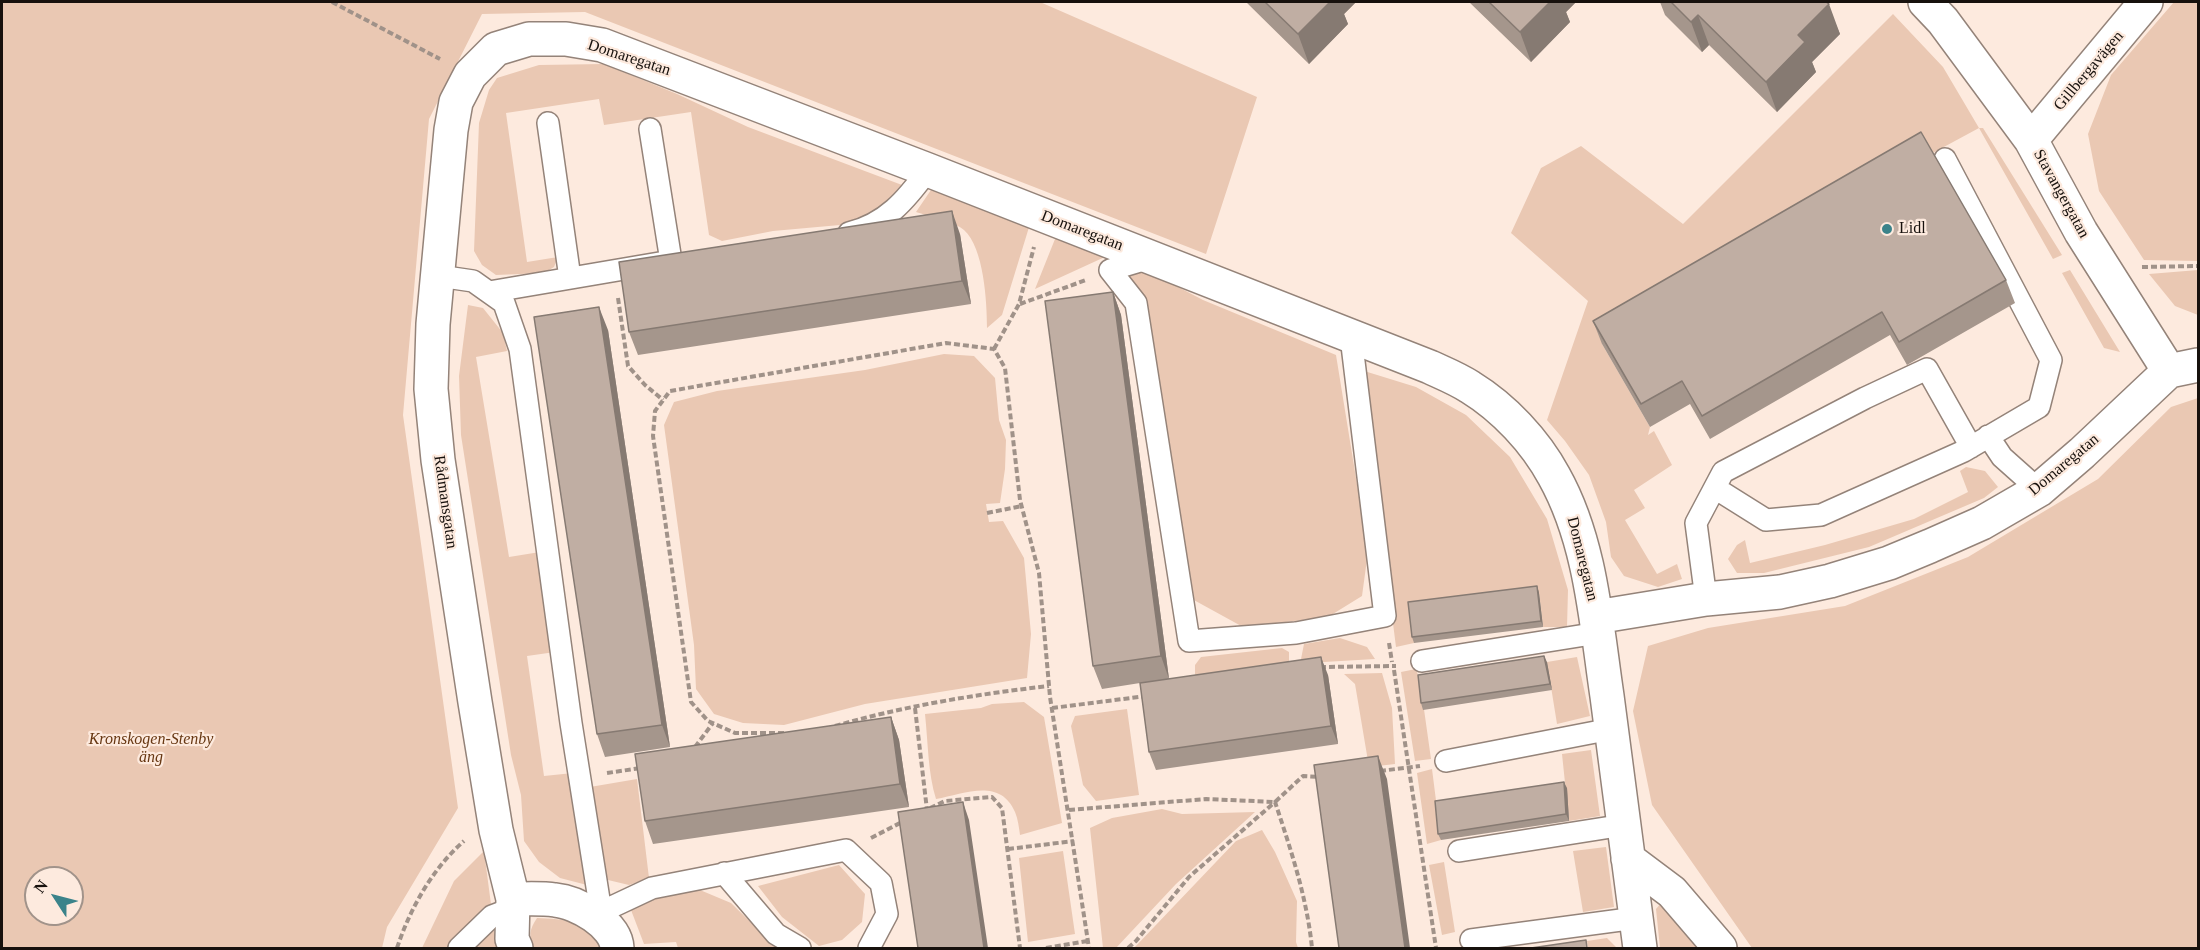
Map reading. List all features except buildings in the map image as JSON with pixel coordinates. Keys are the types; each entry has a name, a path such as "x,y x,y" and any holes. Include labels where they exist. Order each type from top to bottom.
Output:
{"street":[{"name":"Stavangergatan","path":"1925,2 1943,21 2031,140 2081,232 2108,274 2184,368"},
{"name":"Gillbergavägen","path":"2031,140 2146,2"},
{"name":"Domaregatan","path":"463,88 496,50 529,39 566,39 602,45 1430,366 1470,387 1504,413 1531,442 1554,475 1571,513 1585,559 1597,625 1638,933"},
{"name":"Rådmansgatan","path":"463,88 451,130 433,324 431,388 438,460 496,830 513,904 512,939 516,948"},
{"name":"Domaregatan","path":"1597,625 1706,599 1780,592 1830,581 1889,563 1982,523 2039,490 2184,368"},
{"path":"1629,859 1672,892 1720,948"},
{"path":"513,904 557,900 591,914 606,926 617,943 617,948"}],"lane":[{"path":"548,123 570,278"},
{"path":"650,129 671,261"},
{"path":"1715,488 1766,520 1821,515 1979,441 2039,407 2051,360 1945,159"},
{"path":"825,239 867,228 904,202 928,170"},
{"path":"489,292 693,258"},
{"path":"1150,258 1110,270 1136,303 1189,641 1296,633 1385,616 1351,337"},
{"path":"439,276 473,281 504,303 520,349 601,912 652,888 846,850 881,883 886,914 869,948"},
{"path":"1706,599 1696,523 1723,472 1865,398 1927,369 1979,441 2002,457 2039,490"},
{"path":"1422,661 1597,625"},
{"path":"1446,761 1611,729"},
{"path":"1459,851 1624,825"},
{"path":"724,873 776,934 800,948"},
{"path":"459,948 492,916 513,904"},
{"path":"1471,939 1638,933"}],"path":[{"path":"332,2 463,88"},
{"path":"994,349 1019,304 1042,215"},
{"path":"2108,274 2150,266 2199,266"},
{"path":"1019,304 1078,284 1110,270"},
{"path":"614,271 628,366 663,400"},
{"path":"795,734 735,732 708,720 691,702 652,436 655,411 670,391 946,343 994,349"},
{"path":"994,349 1005,368 1022,506 1039,573 1049,687 1089,948"},
{"path":"987,513 1022,506"},
{"path":"1385,616 1436,948"},
{"path":"1310,668 1393,666"},
{"path":"830,727 875,715 1007,691 1049,687"},
{"path":"1052,708 1158,694"},
{"path":"915,708 927,810"},
{"path":"690,754 713,723"},
{"path":"580,777 650,767"},
{"path":"1377,772 1409,768"},
{"path":"1128,948 1189,877 1303,776 1323,777"},
{"path":"917,815 945,801 993,797 1002,808 1020,948"},
{"path":"1069,810 1206,799 1275,802"},
{"path":"1275,802 1296,867 1309,922 1312,948"},
{"path":"846,850 907,820"},
{"path":"397,948 418,898 453,851 464,841 496,830"},
{"path":"1008,849 1074,841"},
{"path":"1046,948 1088,941"}],"green space":[{"name":"Kronskogen-Stenby äng","path":"2,2 1040,2 1257,97 1206,254 585,12 482,14 429,119 403,415 458,808 387,927 382,948 2,948"},
{"path":"2174,2 2198,2 2198,261 2144,260 2099,191 2088,134 2111,75"},
{"path":"1893,14 1943,67 1979,128 1602,344 1650,427 1648,435 1654,431 1672,465 1634,490 1645,508 1625,520 1657,574 1677,564 1682,579 1658,587 1624,576 1611,557 1606,522 1589,475 1547,420 1588,301 1511,233 1541,168 1581,146 1683,224"},
{"path":"604,64 748,127 902,185 877,212 851,224 773,231 722,241 709,235 691,112 604,125 599,99 506,113 527,262 558,257 554,267 544,273 496,275 482,265 474,251 479,123 489,90 497,78 539,65"},
{"path":"1979,128 1983,128 2062,255 2053,259"},
{"path":"933,187 1030,224 1002,315 987,328 983,276 971,238 954,224 916,212"},
{"path":"1057,234 1107,256 1035,289"},
{"path":"1136,265 1203,300 1336,355 1368,552 1362,596 1328,617 1243,627 1192,599 1149,314 1122,273"},
{"path":"2070,270 2120,352 2104,348 2062,273"},
{"path":"2198,270 2198,315 2175,306 2149,274"},
{"path":"468,305 483,308 503,333 507,351 476,357 509,557 540,552 555,652 527,656 544,776 573,773 587,885 560,878 539,862 524,841 521,795 511,755 461,435 459,376"},
{"path":"944,354 974,356 995,378 999,420 1006,440 1005,469 1000,503 986,504 989,522 1003,521 1024,558 1031,634 1027,678 865,704 784,725 743,723 714,714 696,689 694,645 664,425 674,402 717,391 865,370"},
{"path":"1361,370 1416,387 1466,415 1510,457 1547,519 1568,590 1567,627 1543,627 1539,593 1410,609 1414,643 1396,647"},
{"path":"2198,398 2198,948 1752,948 1652,805 1633,711 1648,646 1708,628 1845,606 1968,557 2098,479 2171,407"},
{"path":"1966,467 1985,471 1998,487 1984,498 1869,547 1764,573 1737,573 1728,559 1737,545 1745,540 1750,563 1825,545 1914,519 1968,492 1960,471"},
{"path":"1340,638 1367,647 1375,659 1307,663 1301,659 1304,644"},
{"path":"1282,648 1289,652 1289,665 1195,678 1195,665 1201,657"},
{"path":"1577,657 1590,716 1557,724 1547,662"},
{"path":"1416,669 1420,681 1431,759 1415,761 1401,672"},
{"path":"1382,673 1392,708 1395,764 1369,767 1355,684 1344,674"},
{"path":"1024,702 1044,717 1062,823 1020,835 1015,812 1000,794 980,790 936,799 930,769 925,714 981,708 992,704"},
{"path":"1127,709 1139,795 1096,801 1083,785 1071,726 1075,716"},
{"path":"1591,750 1600,816 1569,821 1562,754"},
{"path":"1432,769 1441,840 1427,844 1417,773"},
{"path":"637,779 649,878 629,885 608,880 601,861 590,787"},
{"path":"1162,809 1182,814 1255,812 1176,884 1116,948 1103,948 1090,828 1112,818"},
{"path":"1262,830 1275,852 1297,901 1296,942 1298,948 1134,948 1236,841"},
{"path":"1606,847 1614,907 1583,912 1573,851"},
{"path":"484,851 495,935 499,948 422,948 454,881"},
{"path":"1063,851 1075,934 1028,942 1019,858"},
{"path":"1444,862 1455,932 1442,935 1429,865"},
{"path":"839,865 865,894 862,922 842,940 819,946 782,917 758,886"},
{"path":"700,890 731,903 777,948 678,948 676,942 644,944 631,910 651,898"},
{"path":"1662,902 1701,948 1660,948 1656,909"},
{"path":"537,918 557,919 582,926 595,939 600,948 533,948 530,933"},
{"path":"1607,938 1617,948 1588,948 1587,941"}],"place":[{"name":"Lidl","path":"1887,229"}]}
